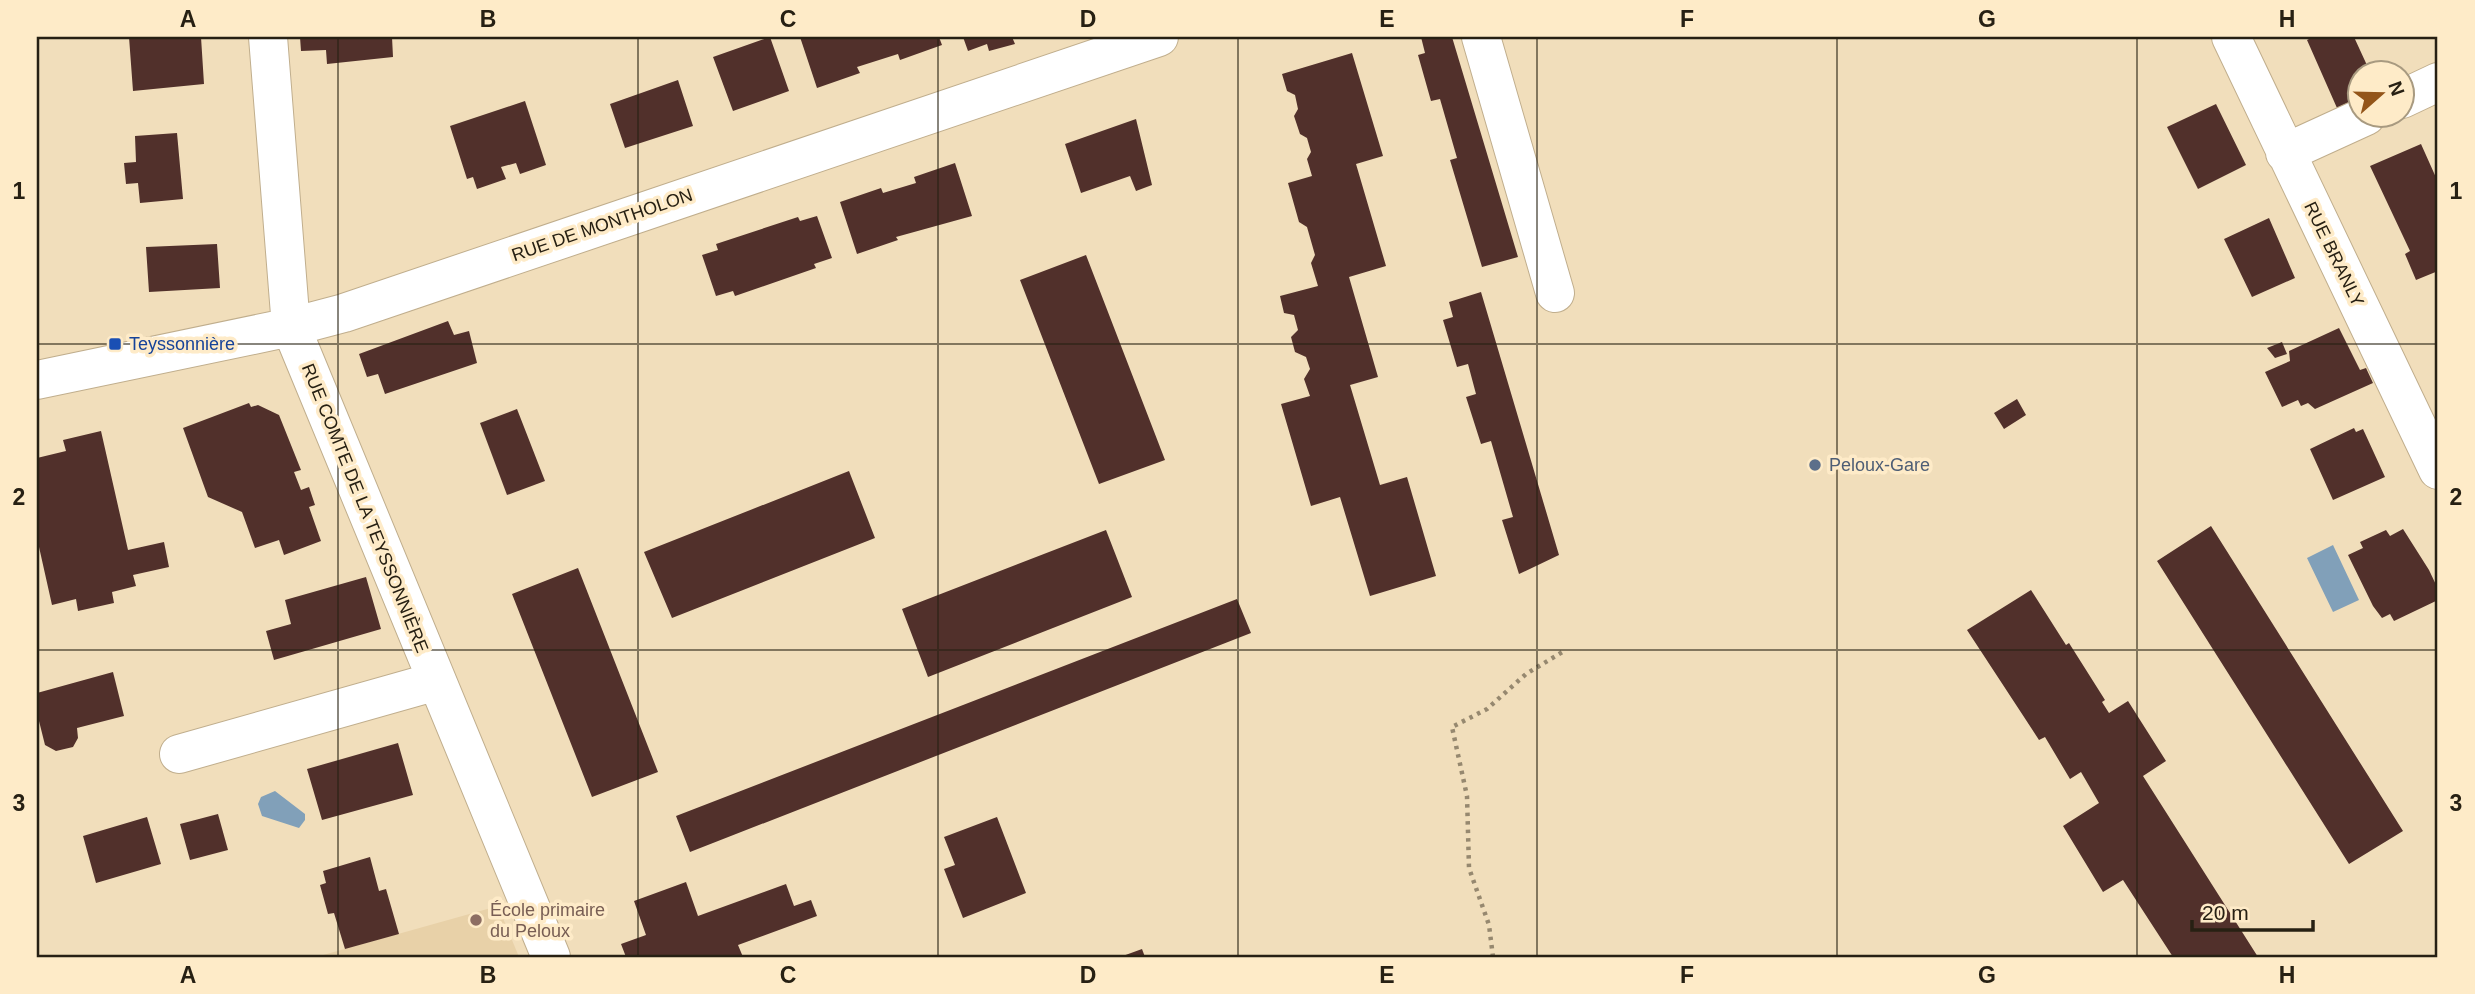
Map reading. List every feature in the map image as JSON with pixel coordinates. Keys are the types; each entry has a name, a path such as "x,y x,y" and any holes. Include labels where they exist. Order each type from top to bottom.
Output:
{"street":[{"name":"RUE COMTE DE LA TEYSSONNIÈRE","path":"268,37 290,327 551,957"},
{"name":"RUE DE MONTHOLON","path":"37,380 290,327 357,308 1159,37"},
{"path":"1481,37 1555,293"},
{"name":"RUE BRANLY","path":"2231,37 2438,470"},
{"path":"2416,92 2438,82"},
{"path":"2286,153 2346,125"},
{"path":"178,754 437,681"}],"path":[{"path":"1493,957 1489,925 1469,868 1467,796 1452,727 1487,709 1526,674 1564,651"}],"shaded area":[{"name":"École primaire du Peloux","path":"498,906 519,957 316,957"}],"water":[{"path":"2333,545 2359,600 2333,612 2307,558"},
{"path":"275,791 305,814 305,820 299,828 262,816 258,804 261,797"}],"building":[{"path":"129,37 201,37 204,84 133,91"},
{"path":"300,37 392,37 393,57 327,64 326,50 301,51"},
{"path":"770,37 789,91 733,111 713,57"},
{"path":"800,37 939,37 942,45 900,60 898,54 857,67 860,73 817,88"},
{"path":"963,37 1012,37 1015,44 989,51 987,44 968,51"},
{"path":"1421,37 1452,37 1518,257 1482,267 1450,160 1457,158 1440,99 1431,101 1418,55 1425,53"},
{"path":"2313,37 2354,37 2365,60 2346,60 2346,104 2337,108 2307,40"},
{"path":"1352,53 1383,156 1356,164 1386,266 1349,277 1378,377 1350,385 1380,485 1407,477 1436,576 1370,596 1340,497 1311,506 1281,404 1310,396 1304,379 1310,369 1306,357 1295,352 1291,337 1298,330 1294,315 1284,313 1280,296 1318,286 1311,263 1315,255 1307,227 1299,222 1288,183 1312,176 1307,159 1311,152 1307,138 1300,134 1294,116 1298,109 1295,95 1287,91 1282,74"},
{"path":"678,80 693,126 625,148 610,104"},
{"path":"525,101 546,165 520,174 516,163 501,167 506,179 477,189 473,177 467,179 450,126"},
{"path":"2216,104 2246,165 2198,189 2167,127"},
{"path":"1136,119 1152,185 1136,191 1130,176 1081,193 1065,144"},
{"path":"177,133 183,199 140,203 138,183 126,184 124,163 136,162 135,136"},
{"path":"2421,144 2438,182 2438,271 2416,280 2405,254 2410,251 2370,166"},
{"path":"955,163 972,216 896,237 898,240 857,254 840,202 881,188 883,193 916,183 914,177"},
{"path":"817,216 832,258 814,264 816,268 735,296 733,291 716,296 702,255 718,250 716,244 798,217 800,221"},
{"path":"2269,218 2295,278 2252,297 2224,239"},
{"path":"217,244 220,288 149,292 146,247"},
{"path":"1086,255 1165,460 1099,484 1020,280"},
{"path":"1481,292 1559,555 1519,574 1502,520 1513,517 1491,441 1481,444 1466,397 1476,394 1468,364 1457,367 1443,320 1453,317 1449,302"},
{"path":"448,321 454,335 469,331 477,363 385,394 378,374 367,377 359,354"},
{"path":"2339,328 2360,370 2366,368 2373,383 2315,409 2308,403 2301,406 2298,400 2282,407 2265,372 2290,361 2289,351"},
{"path":"2282,342 2287,354 2275,358 2267,348"},
{"path":"2017,399 2026,415 2004,429 1994,413"},
{"path":"249,403 251,407 258,405 279,415 301,470 294,472 301,490 309,487 315,505 309,507 321,541 284,555 279,540 255,548 242,512 208,497 183,428"},
{"path":"517,409 545,481 507,495 480,423"},
{"path":"2354,428 2356,432 2363,429 2385,477 2333,500 2310,449"},
{"path":"101,431 128,550 164,542 169,567 133,575 136,586 112,592 114,603 78,611 76,599 52,605 37,538 37,458 66,451 63,440"},
{"path":"849,471 875,538 672,618 644,552"},
{"path":"2211,526 2403,831 2349,864 2157,561"},
{"path":"2403,529 2429,570 2438,589 2438,600 2394,621 2390,614 2382,618 2373,606 2348,555 2363,548 2360,542 2386,530 2390,536"},
{"path":"1106,530 1132,597 928,677 902,609"},
{"path":"578,568 658,772 592,797 512,594"},
{"path":"366,577 381,629 274,660 266,631 291,624 285,600"},
{"path":"2031,590 2066,645 2069,643 2105,700 2102,702 2109,713 2128,701 2166,761 2143,776 2258,957 2173,957 2123,880 2103,892 2063,826 2099,803 2081,772 2070,779 2045,737 2039,740 1967,630"},
{"path":"1237,599 1251,633 690,852 676,816"},
{"path":"113,672 124,716 77,728 78,738 73,747 56,751 45,745 37,713 37,693"},
{"path":"398,743 413,795 322,820 307,769"},
{"path":"218,814 228,850 190,860 180,824"},
{"path":"147,817 161,864 96,883 83,836"},
{"path":"997,817 1026,893 963,918 944,869 955,865 944,837"},
{"path":"370,857 379,891 386,889 399,934 345,949 334,913 328,914 320,885 326,883 323,871"},
{"path":"686,882 698,916 786,884 794,906 811,900 817,916 738,945 743,957 626,957 621,944 646,935 634,901"},
{"path":"1142,949 1145,957 1120,957"}],"place":[{"name":"Teyssonnière","path":"115,344"},
{"name":"Peloux-Gare","path":"1815,465"},
{"name":"École primaire du Peloux","path":"476,920"}]}
